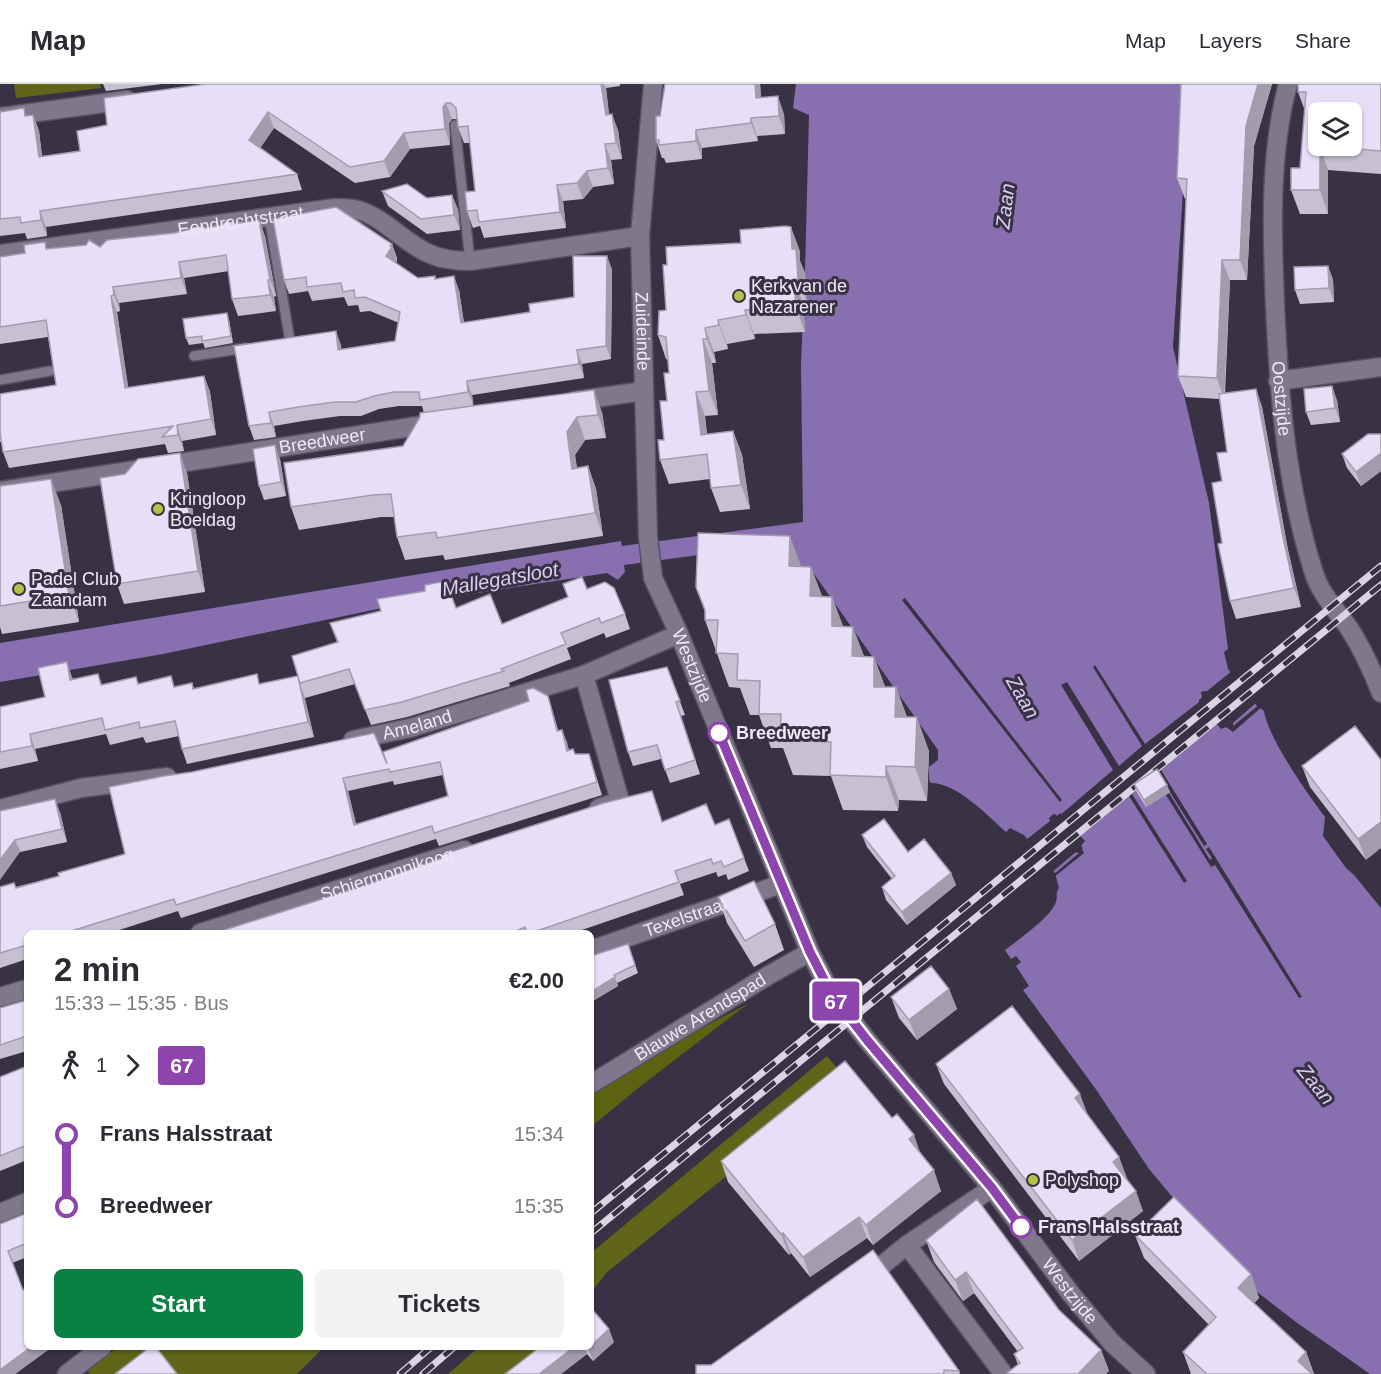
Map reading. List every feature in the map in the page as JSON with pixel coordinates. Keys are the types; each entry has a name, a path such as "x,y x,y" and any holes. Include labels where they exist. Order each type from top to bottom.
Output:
{"street":[{"name":"Zuideinde","path":"653,84 640,236 648,537 654,578"},
{"name":"Oostzijde","path":"1288,84 1277,137 1272,249 1278,381 1290,470 1313,573 1323,593 1358,643 1381,693"},
{"path":"0,117 143,98"},
{"name":"Eendrachtstraat","path":"0,254 335,208 356,209 378,220 412,245 450,261 470,261 640,236"},
{"path":"1278,381 1381,367"},
{"path":"562,403 644,391"},
{"name":"Breedweer","path":"0,491 456,420"},
{"name":"Westzijde","path":"654,578 810,952 832,995 992,1188 1071,1294 1112,1343 1146,1374"},
{"name":"Ameland","path":"331,745 410,728 584,675 679,634"},
{"path":"584,675 620,801 587,812"},
{"path":"0,809 81,788 183,775"},
{"name":"Schiermonnikoog","path":"210,930 476,847"},
{"name":"Texelstraat","path":"594,949 782,884"},
{"name":"Blauwe Arendspad","path":"594,1082 810,952"},
{"path":"0,998 24,990"},
{"path":"851,1279 870,1275 907,1245 992,1188"},
{"path":"0,1213 24,1203"},
{"path":"907,1245 1002,1372"},
{"path":"67,1374 98,1350"}],"lane":[{"path":"455,125 470,261"},
{"path":"268,217 290,341"},
{"path":"279,343 300,340"},
{"path":"194,356 258,346"},
{"path":"0,380 50,371"}],"green space":[{"path":"14,84 100,84 101,88 16,98"},
{"path":"827,1056 844,1076 729,1174 606,1273 594,1289 594,1250"},
{"path":"114,1350 321,1350 297,1374 90,1374 87,1370"},
{"path":"476,1350 538,1350 510,1374 448,1374"}],"shaded area":[{"path":"749,1003 594,1125 594,1091 687,1036"}],"water":[{"path":"796,84 1201,84 1185,160 1173,347 1209,503 1228,649 1224,652 1228,669 1257,706 1264,711 1280,750 1325,817 1323,836 1346,868 1381,908 1381,1374 1370,1374 1252,1288 1230,1266 1149,1169 1095,1088 1023,990 1029,986 1016,966 1021,962 1016,956 1011,959 1005,950 1034,928 1053,908 1059,888 1055,873 1024,835 1010,828 1006,832 961,794 941,784 931,783 929,767 938,760 938,750 812,571 798,569 766,546 624,565 625,572 618,580 607,573 387,607 163,654 0,682 0,643 621,541 622,546 803,522 801,364 809,115 793,108","holes":["1206,691 1233,724 1229,729 1226,727 1221,729 1199,703 1202,697 1201,692","1060,813 1085,841 1078,853 1050,820 1055,814 1057,816"]}],"pier":[{"path":"905,598 1062,800 1060,802 902,600"},
{"path":"1095,665 1145,744 1203,699 1201,692 1207,691 1232,669 1259,703 1257,702 1233,723 1233,726 1260,704 1263,706 1233,732 1224,725 1230,726 1204,693 1205,698 1202,701 1219,722 1161,770 1207,844 1204,846 1158,773 1132,794 1187,881 1184,883 1129,796 1078,838 1060,817 1053,818 1079,850 1079,843 1084,853 1053,878 1053,875 1079,853 1076,852 1051,873 1024,840 1050,821 1049,818 1052,815 1055,814 1058,817 1113,770 1061,685 1067,682 1119,766 1142,746 1093,667"},
{"path":"1169,793 1210,860 1212,858 1206,849 1209,847 1302,997 1299,998 1215,865 1211,867 1166,795"}],"building":[{"path":"206,84 601,84 606,115 612,114 616,143 605,144 608,168 587,171 577,183 557,185 560,212 479,222 477,210 467,211 465,192 475,191 468,126 458,127 456,108 451,103 446,103 443,107 445,129 404,133 384,161 350,167 268,112 249,140 297,174 40,211 41,220 21,223 20,217 0,219 0,112 24,108 25,116 33,115 39,157 80,151 77,131 107,125 104,98"},
{"path":"665,84 755,84 756,98 778,96 779,116 751,118 751,123 696,130 696,141 659,145 659,140 656,140 656,116 660,116"},
{"path":"1181,84 1258,84 1246,126 1240,260 1222,260 1217,378 1178,376 1187,179 1177,178"},
{"path":"1298,84 1381,84 1381,151 1362,149 1362,102 1308,102 1308,156 1320,156 1320,190 1291,190 1291,168 1300,168 1306,92 1298,92"},
{"path":"407,184 427,198 452,195 454,215 421,219 382,191"},
{"path":"336,207 392,244 386,256 418,278 435,276 435,279 454,276 461,323 530,312 529,304 574,297 573,256 607,256 606,346 577,350 579,364 467,381 468,392 420,400 419,392 394,392 356,402 335,402 269,412 271,423 249,426 234,346 336,331 338,350 395,341 400,312 365,297 355,298 354,290 343,292 341,283 307,287 306,277 284,280 273,219"},
{"path":"227,220 232,224 259,220 270,280 268,280 270,295 232,299 226,255 179,262 181,278 113,287 114,295 111,296 125,388 204,376 211,419 177,425 178,435 162,437 173,426 3,452 0,432 0,394 56,385 46,320 0,327 0,257 25,253 24,245 45,242 46,249 86,245 89,240 100,247 107,240 174,233 203,226 205,228 222,225"},
{"path":"791,227 792,249 796,249 798,279 794,279 796,308 745,310 746,315 718,320 719,325 705,328 707,339 703,339 709,391 696,392 701,435 733,431 741,485 711,488 707,454 660,460 658,440 664,440 660,401 667,401 664,373 669,373 666,337 658,335 659,311 666,310 663,265 667,265 666,247 741,243 740,230"},
{"path":"1328,266 1329,288 1295,290 1294,267"},
{"path":"227,313 231,336 202,341 202,336 186,338 183,319"},
{"path":"1332,386 1335,408 1306,412 1304,389"},
{"path":"1256,389 1294,588 1230,601 1218,544 1222,543 1212,483 1222,481 1217,453 1227,452 1219,394"},
{"path":"594,390 598,415 577,417 567,432 572,469 588,466 595,513 437,538 436,532 397,537 391,494 291,507 284,463 403,446 420,417 420,413"},
{"path":"1368,434 1381,434 1381,453 1356,472 1342,454"},
{"path":"275,445 281,482 259,486 253,449"},
{"path":"180,453 198,571 117,584 100,478 125,474 138,459"},
{"path":"51,479 69,595 0,606 0,486"},
{"path":"698,533 790,536 789,566 811,567 810,596 832,597 832,626 853,627 852,656 874,657 874,687 896,687 895,717 917,717 915,767 886,766 886,777 830,775 831,742 780,740 781,714 759,714 760,681 737,680 738,654 716,653 718,620 705,620 705,610 696,587"},
{"path":"582,577 587,589 605,582 614,588 625,614 601,623 599,618 561,633 566,644 501,669 504,671 402,702 365,710 349,669 300,683 298,677 308,722 182,749 175,721 140,728 139,722 105,730 102,718 30,734 32,746 0,752 0,707 45,697 38,668 67,662 70,680 98,674 101,685 136,677 138,684 171,676 174,687 192,683 193,689 257,674 259,684 298,676 292,656 338,642 330,623 381,611 377,599 425,591 425,585 446,581 456,608 490,594 502,624 568,597 563,584"},
{"path":"667,667 680,701 676,702 695,760 665,770 657,745 628,752 609,680"},
{"path":"533,688 548,696 557,731 562,730 567,751 573,749 575,754 589,754 597,782 434,833 432,826 176,905 174,899 75,930 24,930 24,946 0,953 0,887 14,883 16,888 59,876 58,873 125,854 109,787 192,772 374,733 387,764 383,752 529,701 526,690","holes":["440,762 448,796 354,825 343,778"]},
{"path":"1355,726 1381,760 1381,822 1358,839 1302,766"},
{"path":"1157,769 1167,785 1144,800 1134,784"},
{"path":"652,791 662,822 706,804 715,825 729,819 744,858 724,867 721,861 713,864 711,859 675,871 679,882 540,930 526,930 525,927 518,930 224,930 363,886 442,858 441,855 604,803"},
{"path":"55,799 62,829 15,840 0,860 0,811"},
{"path":"884,819 908,852 924,839 951,873 902,912 882,887 895,876 862,835"},
{"path":"754,881 775,924 745,941 718,897"},
{"path":"628,944 635,965 614,975 615,977 594,990 594,955"},
{"path":"931,966 949,989 909,1020 891,997"},
{"path":"24,1001 24,1037 0,1045 0,1008"},
{"path":"1012,1006 1080,1094 1075,1098 1119,1157 1113,1162 1136,1191 1072,1240 936,1064"},
{"path":"845,1061 892,1118 897,1114 914,1135 909,1139 934,1170 866,1225 859,1217 803,1257 721,1161"},
{"path":"24,1067 24,1146 0,1156 0,1077"},
{"path":"1174,1197 1251,1274 1238,1288 1306,1352 1298,1361 1312,1374 1207,1374 1183,1352 1216,1317 1135,1235"},
{"path":"977,1199 1059,1310 1101,1350 1078,1374 1008,1374 1020,1363 1014,1354 1023,1348 966,1272 955,1280 926,1240"},
{"path":"24,1214 24,1244 8,1251 24,1289 24,1350 27,1350 0,1370 0,1224"},
{"path":"873,1250 959,1371 944,1370 944,1374 696,1374 696,1365 711,1365"},
{"path":"594,1312 609,1329 594,1343"},
{"path":"146,1350 158,1350 177,1374 115,1374"},
{"path":"536,1350 570,1350 539,1374 505,1374"}],"railway":[{"path":"594,1211 1381,566"},
{"path":"594,1231 1381,585"},
{"path":"400,1374 428,1350"},
{"path":"423,1374 451,1350"}],"bus line":[{"name":"67","path":"719,733 810,952 832,995 992,1188 1021,1227"}],"place":[{"name":"Kerk van de Nazarener","path":"739,296"},
{"name":"Kringloop Boeldag","path":"158,509"},
{"name":"Padel Club Zaandam","path":"19,589"},
{"name":"Breedweer","path":"719,733"},
{"name":"Polyshop","path":"1033,1180"},
{"name":"Frans Halsstraat","path":"1021,1227"}],"water label":[{"name":"Zaan","path":"1005,206"},
{"name":"Mallegatsloot","path":"500,579"},
{"name":"Zaan","path":"1023,697"},
{"name":"Zaan","path":"1316,1084"}]}
